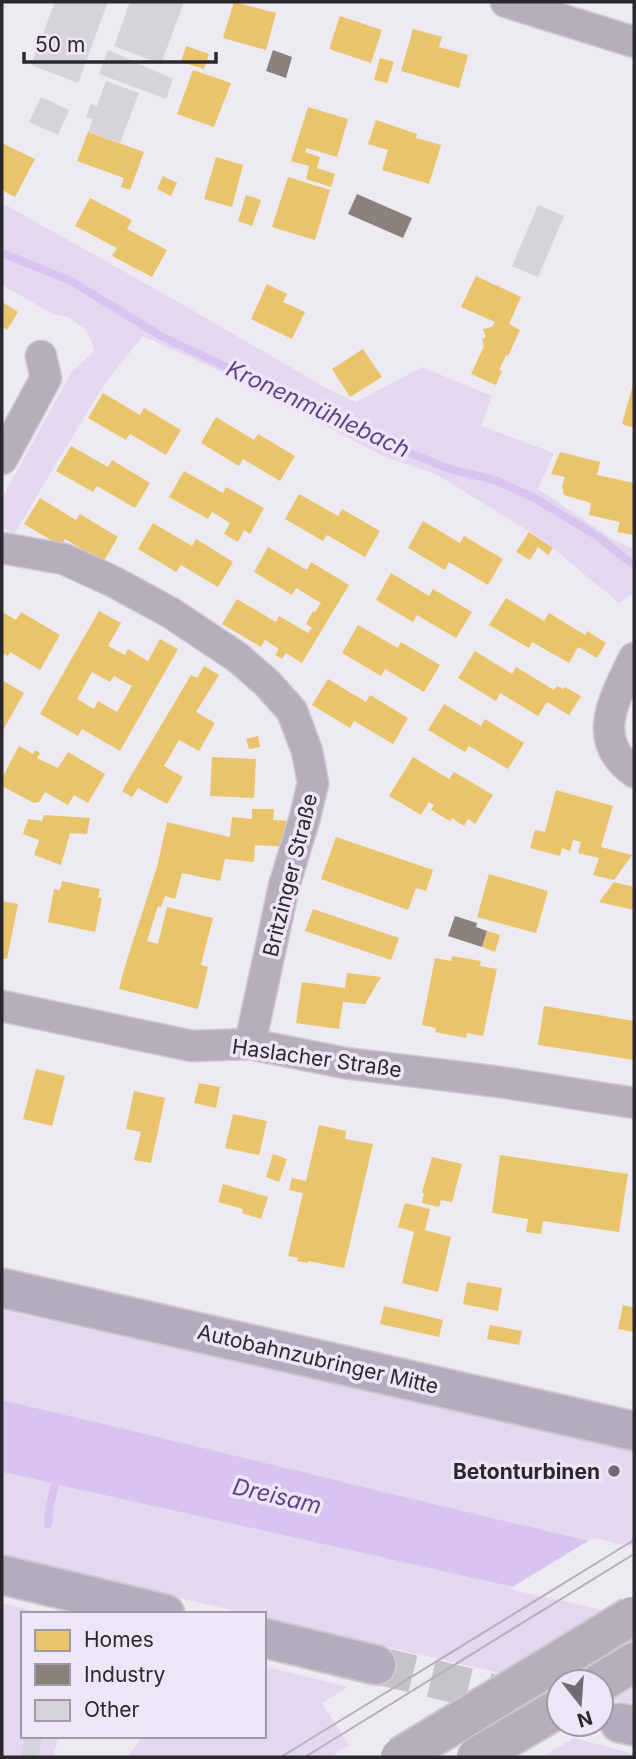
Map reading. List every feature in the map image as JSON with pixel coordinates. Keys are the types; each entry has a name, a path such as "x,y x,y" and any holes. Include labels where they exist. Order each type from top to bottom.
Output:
{"highway":[{"name":"Autobahnzubringer Mitte","path":"2,1288 634,1431"},
{"path":"2,1575 157,1612"},
{"path":"266,1638 376,1665"}],"main road":[{"path":"400,1757 634,1614"},
{"path":"615,1674 634,1662"},
{"path":"477,1757 545,1716"}],"street":[{"path":"506,2 634,42"},
{"path":"2,459 46,378 41,356"},
{"name":"Britzinger Straße","path":"2,548 64,559 114,582 171,614 237,657 267,682 292,711 307,751 313,783 284,886 250,1044"},
{"path":"634,658 617,695 608,728 611,744 625,765 634,772"},
{"name":"Haslacher Straße","path":"2,1006 192,1046 250,1044 345,1063 500,1082 634,1103"}],"shaded area":[{"path":"2,203 328,389 356,402 422,367 492,396 481,426 554,453 538,489 612,539 634,549 634,593 619,603 543,540 436,474 385,457 220,371 143,336 103,386 14,534 2,528 2,498 71,373 95,350 86,330 68,317 53,314 2,285"},
{"path":"2,1310 634,1451 634,1551 2,1400"},
{"path":"2,1472 634,1614 634,1705 615,1700 615,1668 545,1668 545,1684 266,1618 266,1612 239,1612 2,1556"},
{"path":"2,1603 39,1612 21,1612 21,1738 58,1738 53,1757 2,1757"},
{"path":"266,1666 348,1687 322,1703 349,1745 330,1757 127,1757 139,1738 266,1738"},
{"path":"574,1738 634,1754 634,1757 542,1757"}],"water":[{"name":"Dreisam","path":"2,1400 634,1551 634,1614 2,1472"}],"pier":[{"path":"593,1538 634,1547 634,1617 509,1589"}],"building: Homes":[{"path":"234,2 276,13 266,50 223,38"},
{"path":"340,16 382,30 371,63 329,49"},
{"path":"413,29 442,37 439,47 468,55 459,88 401,71"},
{"path":"186,46 209,54 204,69 181,62"},
{"path":"380,58 394,62 387,83 374,80"},
{"path":"193,70 231,83 214,127 177,114"},
{"path":"308,107 348,119 337,157 307,148 305,152 320,157 317,168 335,174 331,187 306,179 309,166 291,161"},
{"path":"376,120 417,134 416,138 441,145 429,184 382,170 388,150 368,144"},
{"path":"88,132 144,152 130,190 121,187 124,178 77,161"},
{"path":"2,143 35,159 15,197 2,190"},
{"path":"216,157 243,165 232,207 204,199"},
{"path":"163,176 177,183 171,196 157,189"},
{"path":"288,177 330,190 315,240 272,227"},
{"path":"246,195 261,200 252,226 238,221"},
{"path":"90,198 132,220 127,229 167,250 152,277 112,256 117,248 75,226"},
{"path":"476,276 521,297 509,324 520,330 499,370 502,371 496,385 471,374 484,346 482,339 486,337 483,329 492,327 495,322 461,307"},
{"path":"267,284 287,294 283,302 305,312 292,339 251,319"},
{"path":"2,302 18,312 7,330 2,326"},
{"path":"363,349 382,377 350,397 332,369"},
{"path":"634,384 634,428 622,424"},
{"path":"103,393 140,415 144,408 181,430 166,455 130,434 126,440 88,418"},
{"path":"216,417 254,440 258,434 295,456 280,481 243,459 239,466 201,443"},
{"path":"71,446 108,467 112,460 150,483 135,508 97,486 93,492 56,471"},
{"path":"560,452 600,462 597,475 634,483 634,535 617,532 620,522 589,515 591,503 564,495 562,486 565,477 551,474"},
{"path":"184,471 223,493 226,487 264,508 250,534 244,530 238,542 224,534 230,523 212,512 208,519 169,497"},
{"path":"299,494 338,516 342,509 380,531 365,557 327,535 323,541 285,519"},
{"path":"40,498 76,520 80,514 118,537 103,562 65,539 61,546 24,524"},
{"path":"423,521 460,543 464,536 503,559 488,585 449,562 445,570 408,548"},
{"path":"153,523 192,546 196,539 233,562 218,587 181,565 176,572 138,549"},
{"path":"529,532 553,548 548,555 538,547 530,560 516,552"},
{"path":"268,547 307,570 311,562 349,585 302,663 286,653 282,659 275,655 279,649 265,640 261,647 222,624 237,599 276,622 279,616 308,633 312,628 306,624 321,603 296,588 292,595 254,572"},
{"path":"391,573 429,596 433,589 472,612 456,638 417,615 413,622 376,600"},
{"path":"506,598 544,621 549,613 585,635 587,631 606,643 597,658 578,647 569,663 532,642 529,648 489,625"},
{"path":"99,611 121,623 108,646 125,655 128,649 148,661 160,639 178,649 120,751 82,729 78,736 40,714","holes":["92,672 110,682 114,676 132,686 117,712 98,701 94,709 77,699"]},
{"path":"2,612 16,620 21,612 60,635 40,670 10,652 8,656 2,653"},
{"path":"358,625 398,648 401,642 440,665 424,692 385,669 381,676 342,653"},
{"path":"475,651 512,674 516,667 554,690 557,686 563,689 565,687 581,696 569,715 547,702 538,716 500,693 496,701 458,678"},
{"path":"204,666 219,675 196,712 215,723 199,751 179,740 164,766 183,777 167,804 138,788 132,797 122,791 191,675 197,678"},
{"path":"328,679 366,702 370,695 408,718 393,744 354,721 350,728 312,705"},
{"path":"2,680 24,693 2,732"},
{"path":"444,704 481,726 485,719 524,743 508,769 469,746 465,752 428,730"},
{"path":"258,736 260,747 249,749 246,739"},
{"path":"19,746 33,754 35,750 40,753 37,758 58,768 68,752 105,774 88,803 74,795 68,805 45,792 39,802 34,803 2,786 2,778"},
{"path":"212,757 256,759 254,798 210,796"},
{"path":"413,757 449,779 454,772 493,795 475,824 468,819 464,826 452,818 450,821 431,810 434,805 429,802 421,815 389,796"},
{"path":"556,790 613,806 601,847 632,855 614,880 593,875 599,858 578,853 581,842 573,840 570,851 562,848 560,856 530,848 535,830 545,832"},
{"path":"252,809 274,809 273,820 291,821 290,847 255,845 254,862 225,859 220,881 182,873 175,899 165,896 161,907 158,906 147,941 158,944 167,907 213,918 201,965 208,967 198,1009 119,989 157,867 167,822 230,837 232,817 252,819"},
{"path":"44,815 90,818 87,834 70,833 61,865 34,855 39,840 23,834 28,819 42,821"},
{"path":"336,837 433,870 426,891 416,888 408,910 321,879"},
{"path":"489,874 548,891 536,933 477,917"},
{"path":"62,881 100,889 98,897 102,898 95,932 48,922 54,889 60,890"},
{"path":"614,882 634,887 634,910 599,902"},
{"path":"2,901 18,904 7,959 2,958"},
{"path":"313,909 399,938 391,960 305,931"},
{"path":"487,931 500,935 495,952 482,947"},
{"path":"452,956 481,961 480,966 497,969 483,1036 467,1033 466,1038 435,1032 436,1028 422,1025 435,958 451,961"},
{"path":"347,973 381,977 365,1004 343,1002 339,1029 296,1023 302,982 345,988"},
{"path":"544,1006 634,1021 634,1060 538,1045"},
{"path":"36,1069 65,1076 52,1126 23,1119"},
{"path":"199,1083 220,1087 216,1108 194,1103"},
{"path":"134,1091 165,1098 151,1163 134,1160 141,1132 126,1129"},
{"path":"233,1114 267,1121 259,1155 225,1148"},
{"path":"319,1125 346,1131 345,1139 373,1144 344,1268 297,1261 298,1258 288,1256 303,1193 289,1190 292,1178 306,1181"},
{"path":"273,1154 287,1159 279,1182 266,1177"},
{"path":"500,1155 628,1174 619,1232 543,1221 541,1234 526,1232 528,1219 492,1213"},
{"path":"432,1157 462,1164 452,1202 441,1200 439,1207 422,1203 422,1193"},
{"path":"223,1184 268,1197 261,1219 242,1213 243,1209 218,1202"},
{"path":"405,1203 430,1209 425,1230 451,1237 438,1292 402,1283 414,1232 398,1227"},
{"path":"467,1282 502,1288 498,1311 463,1304"},
{"path":"623,1305 634,1308 634,1332 618,1329"},
{"path":"384,1306 443,1320 439,1337 380,1324"},
{"path":"490,1325 522,1331 519,1345 487,1339"}],"building: Industry":[{"path":"273,50 292,57 286,78 266,71"},
{"path":"357,194 412,218 403,238 348,214"},
{"path":"455,916 477,923 476,927 487,931 482,947 448,936"}],"building: Other":[{"path":"55,2 108,2 78,83 31,65"},
{"path":"130,2 184,2 161,64 114,46"},
{"path":"108,50 173,79 166,99 99,74"},
{"path":"106,81 139,93 120,143 88,132 93,119 86,117 91,104 97,106"},
{"path":"41,97 69,110 58,135 29,122"},
{"path":"538,205 564,216 538,277 512,266"},
{"path":"26,1738 42,1739 38,1757 21,1757"}],"waterway":[{"name":"Kronenmühlebach","path":"2,253 71,281 161,336 386,443 449,469 495,480 534,498 597,536 634,565"},
{"path":"48,1524 57,1476"}],"tunnel":[{"path":"376,1665 545,1706"}],"tram line":[{"path":"281,1757 634,1540"},
{"path":"305,1757 634,1554"}],"place":[{"name":"Betonturbinen","path":"614,1471"}]}
